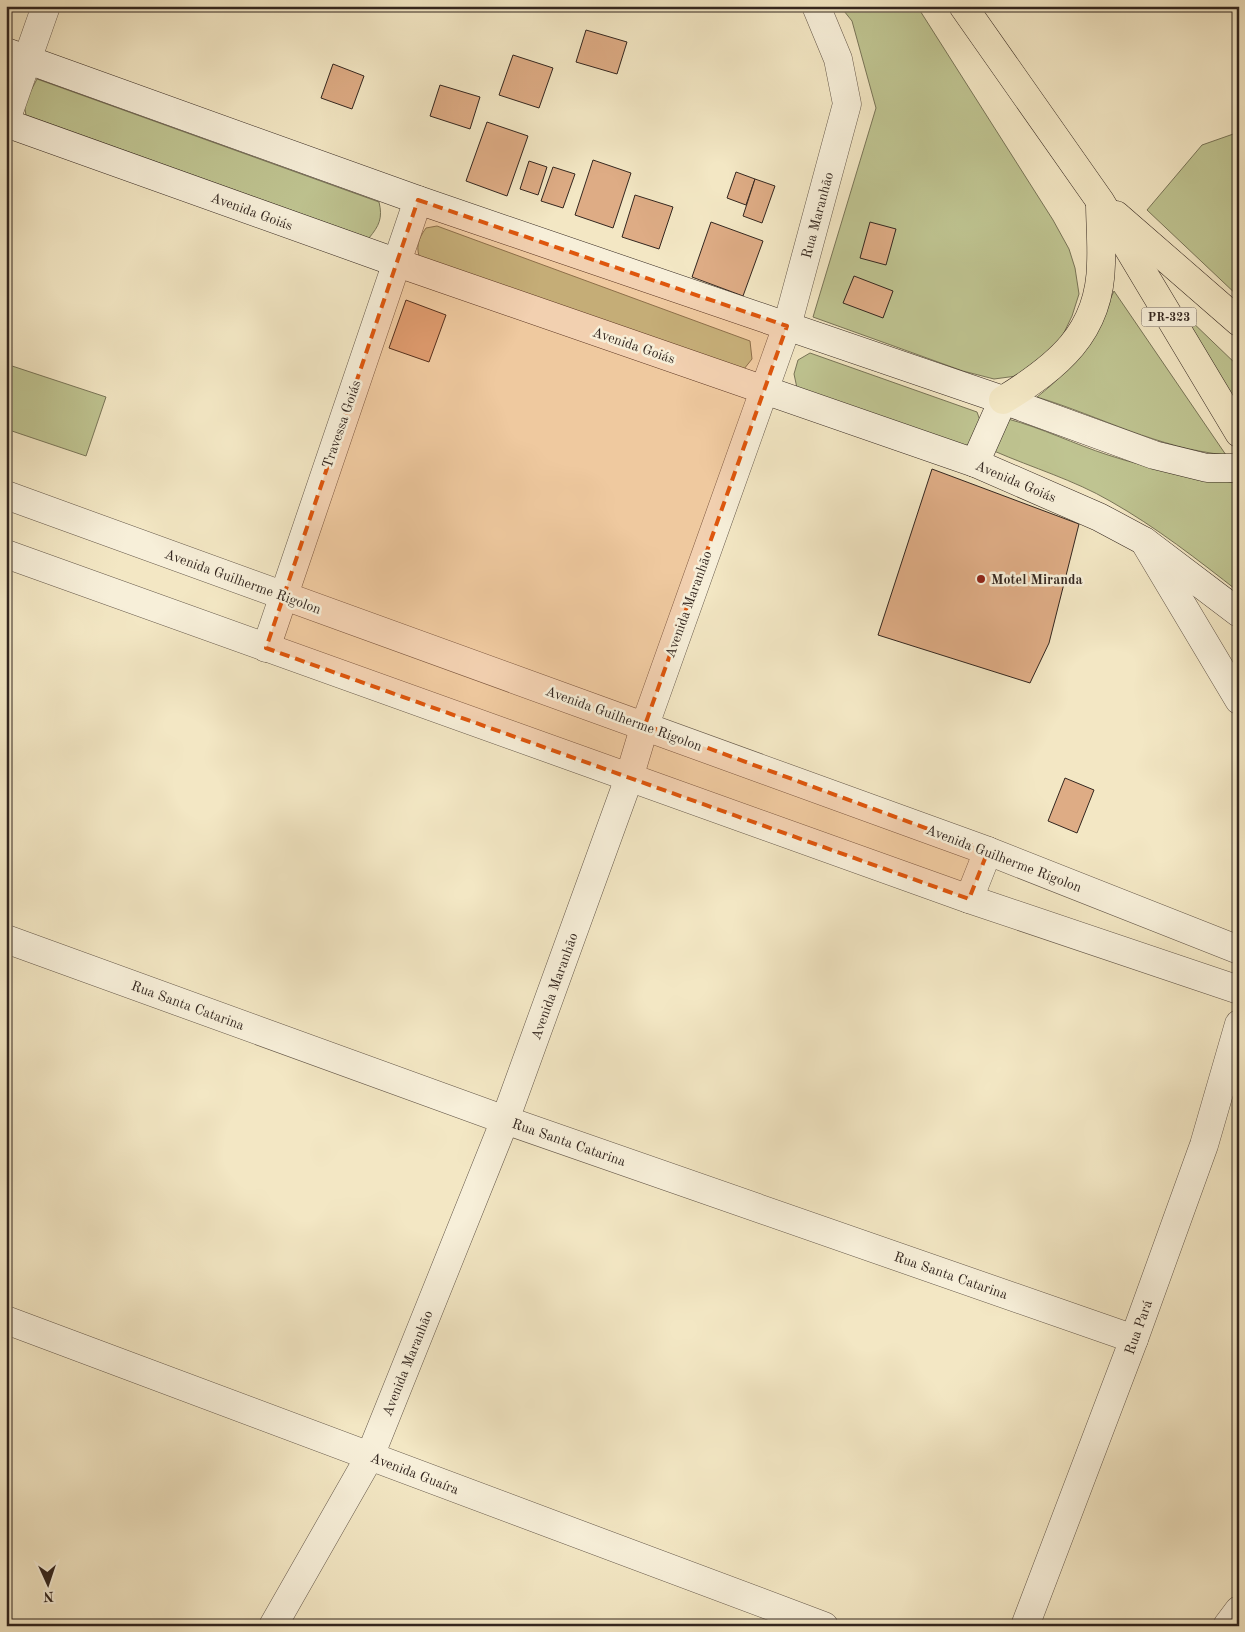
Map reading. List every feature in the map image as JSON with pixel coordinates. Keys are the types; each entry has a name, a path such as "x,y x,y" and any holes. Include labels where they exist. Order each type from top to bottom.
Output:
{"highway":[{"name":"PR-323","path":"963,6 1100,201 1239,434"},
{"path":"1100,201 1239,322"},
{"path":"1003,400 1044,375 1081,335 1090,319 1097,294 1101,265 1100,201"}],"street":[{"path":"6,121 17,56 46,6"},
{"name":"Rua Maranhão","path":"787,326 847,104 838,59 816,6"},
{"path":"17,56 418,200 1003,400 1154,455 1207,468 1239,468"},
{"name":"Avenida Goiás","path":"6,121 395,262 974,463 1099,517 1144,541 1239,613"},
{"name":"Travessa Goiás","path":"266,648 395,262 418,200"},
{"name":"Avenida Maranhão","path":"273,1626 370,1456 505,1120 766,390 787,326"},
{"path":"974,463 1003,400"},
{"name":"Avenida Guilherme Rigolon","path":"6,495 645,725 988,851 1239,950"},
{"path":"1144,541 1239,700"},
{"path":"6,554 969,899 1239,990"},
{"path":"969,899 988,851"},
{"name":"Rua Santa Catarina","path":"6,939 505,1120 1134,1339"},
{"name":"Rua Pará","path":"1024,1626 1134,1339 1204,1145 1239,1024"},
{"name":"Avenida Guaíra","path":"6,1320 824,1626"},
{"path":"1227,1626 1239,1610"}],"highlighted area":[{"path":"418,200 787,326 645,725 988,851 969,899 266,648"}],"green space":[{"path":"840,6 917,6 1053,220 1069,249 1075,268 1079,294 1072,316 1060,341 1024,375 994,379 963,371 813,317 876,108 852,21"},
{"path":"37,79 379,202 381,213 378,226 369,238 26,115 24,104"},
{"path":"1239,132 1239,297 1147,210 1202,145"},
{"path":"437,226 750,341 752,359 744,369 421,261 418,244 421,236 426,228"},
{"path":"1114,291 1226,455 1176,446 1153,439 1037,397 1064,373 1083,350 1099,323"},
{"path":"1161,292 1239,367 1239,415"},
{"path":"810,353 977,412 982,426 977,440 965,446 797,388 794,374 798,360"},
{"path":"6,364 106,397 86,456 6,429"},
{"path":"1008,419 1095,451 1140,465 1190,476 1239,483 1239,592 1160,533 1110,501 1068,480 994,451"}],"building":[{"path":"586,30 627,42 617,74 576,62"},
{"path":"513,55 553,68 539,108 499,95"},
{"path":"333,64 364,76 352,109 321,98"},
{"path":"440,85 480,97 470,129 430,116"},
{"path":"487,122 528,136 507,196 466,181"},
{"path":"593,160 631,173 613,228 575,215"},
{"path":"529,161 547,167 538,195 520,189"},
{"path":"553,167 575,174 563,208 541,201"},
{"path":"736,172 755,179 746,205 727,198"},
{"path":"755,179 775,186 762,223 743,216"},
{"path":"635,195 673,207 659,249 622,237"},
{"path":"711,222 763,241 743,296 692,277"},
{"path":"870,222 896,229 886,265 860,258"},
{"path":"854,276 893,291 883,318 843,303"},
{"path":"406,300 446,315 429,362 389,348"},
{"name":"Motel Miranda","path":"932,469 1079,524 1049,643 1030,683 878,635"},
{"path":"1065,778 1094,790 1077,833 1048,821"}],"place":[{"name":"Motel Miranda","path":"981,579"}]}
